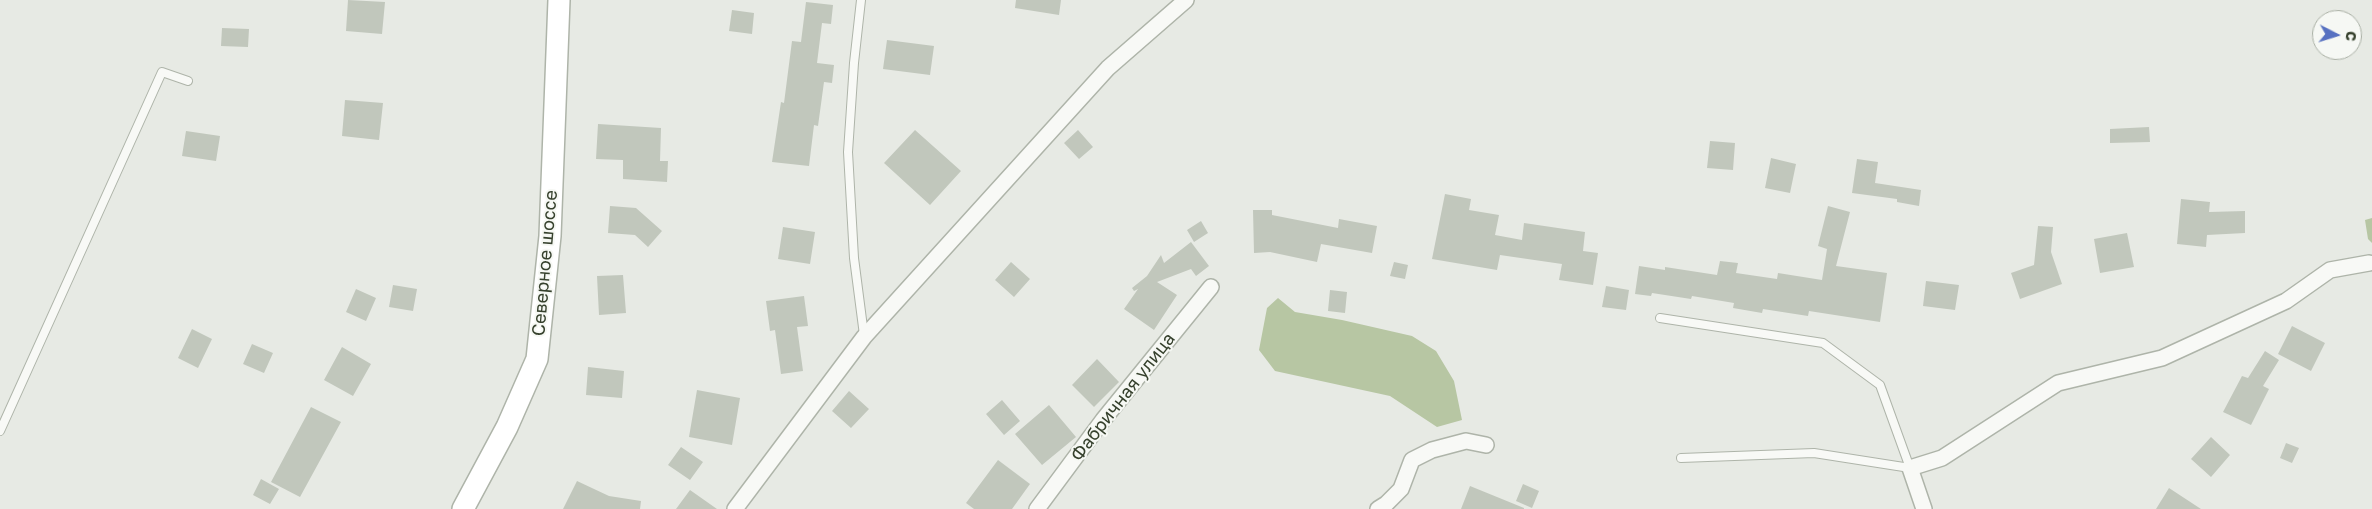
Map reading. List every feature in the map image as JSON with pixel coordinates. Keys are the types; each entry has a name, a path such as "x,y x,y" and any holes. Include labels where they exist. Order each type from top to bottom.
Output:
{"main road":[{"name":"Северное шоссе","path":"463,509 507,427 537,359 550,236 559,0"}],"street":[{"path":"736,509 864,337 1108,68 1186,0"},
{"path":"1924,509 1910,468 1942,458 2058,383 2162,358 2286,301 2330,270 2369,263"},
{"name":"Фабричная улица","path":"1037,509 1103,420 1211,287"},
{"path":"1378,509 1401,489 1412,460 1432,450 1466,441 1486,446"}],"lane":[{"path":"861,0 854,63 848,152 854,258 864,337"},
{"path":"0,430 162,72 188,81"},
{"path":"1660,318 1823,343 1880,385 1910,468 1814,453 1681,458"}],"shaded area":[{"path":"2372,218 2372,243 2368,239 2365,220"},
{"path":"1278,298 1295,312 1342,320 1412,336 1436,351 1454,381 1462,420 1437,427 1390,396 1275,371 1259,350 1267,308"}],"building":[{"path":"348,0 385,2 382,34 346,31"},
{"path":"1016,0 1061,0 1059,15 1015,8"},
{"path":"806,2 833,5 831,24 822,23 817,63 834,65 832,83 824,82 818,126 814,125 809,166 772,162 781,102 784,103 792,41 801,42"},
{"path":"732,10 754,13 752,34 729,31"},
{"path":"222,28 249,29 248,47 221,46"},
{"path":"887,40 934,46 930,75 883,69"},
{"path":"345,100 383,103 379,140 342,136"},
{"path":"598,124 661,128 660,161 668,161 667,182 623,179 623,160 596,159"},
{"path":"2149,127 2150,142 2110,143 2110,129"},
{"path":"915,130 961,171 930,205 884,163"},
{"path":"1078,130 1093,147 1079,159 1064,143"},
{"path":"186,131 220,136 216,161 182,156"},
{"path":"1710,141 1735,143 1733,170 1707,168"},
{"path":"1771,158 1796,164 1790,193 1765,188"},
{"path":"1857,159 1878,162 1875,183 1921,190 1919,206 1897,202 1897,199 1852,193"},
{"path":"1445,194 1471,199 1469,210 1499,215 1495,235 1522,240 1524,223 1585,232 1583,251 1598,253 1593,285 1559,280 1562,264 1500,255 1497,270 1432,259"},
{"path":"2181,199 2210,202 2209,212 2245,211 2245,233 2207,235 2206,247 2177,244"},
{"path":"610,206 636,208 662,231 648,247 635,235 608,233"},
{"path":"1828,206 1850,212 1836,266 1887,273 1880,322 1809,311 1808,316 1763,309 1762,313 1733,308 1734,303 1692,296 1691,299 1652,293 1651,296 1635,294 1639,266 1665,270 1665,267 1717,275 1720,261 1738,263 1736,273 1777,279 1778,273 1822,280 1827,249 1818,246"},
{"path":"1253,210 1272,210 1272,215 1338,228 1339,219 1377,226 1372,253 1321,244 1317,262 1270,252 1254,253"},
{"path":"1201,221 1208,233 1194,242 1187,230"},
{"path":"2038,226 2053,227 2051,252 2062,284 2020,299 2011,273 2034,265"},
{"path":"783,227 815,232 810,264 778,259"},
{"path":"2127,233 2134,267 2100,273 2094,239"},
{"path":"1191,242 1209,266 1196,276 1191,269 1157,282 1177,295 1154,330 1124,309 1138,289 1134,291 1132,288 1147,276 1161,255 1164,263"},
{"path":"1011,262 1030,279 1014,297 995,280"},
{"path":"1394,262 1408,265 1405,279 1390,276"},
{"path":"623,275 626,313 599,315 597,276"},
{"path":"1926,281 1959,285 1955,310 1923,306"},
{"path":"393,285 417,289 413,311 389,307"},
{"path":"1606,286 1629,290 1626,310 1602,307"},
{"path":"356,289 376,298 366,321 346,312"},
{"path":"1330,290 1347,292 1345,313 1328,311"},
{"path":"804,296 808,326 797,327 803,371 781,374 775,330 770,331 766,301"},
{"path":"2292,326 2325,343 2311,371 2278,354"},
{"path":"192,329 212,339 198,368 178,358"},
{"path":"252,344 273,353 264,373 243,364"},
{"path":"342,347 371,364 353,396 324,380"},
{"path":"2265,351 2279,360 2263,386 2269,389 2251,425 2223,412 2242,376 2248,378"},
{"path":"1097,359 1119,382 1094,407 1072,385"},
{"path":"588,367 624,371 622,398 586,395"},
{"path":"697,390 740,398 732,445 689,437"},
{"path":"849,391 869,409 851,428 832,411"},
{"path":"1002,400 1020,421 1004,435 986,414"},
{"path":"1049,405 1076,437 1042,465 1015,434"},
{"path":"311,407 341,422 300,497 271,482"},
{"path":"2211,437 2230,455 2211,477 2191,459"},
{"path":"2286,443 2299,448 2292,463 2280,458"},
{"path":"681,447 703,462 690,480 668,465"},
{"path":"998,460 1030,484 1012,509 974,509 966,503"},
{"path":"261,479 279,489 270,504 253,495"},
{"path":"577,481 609,496 641,501 640,509 563,509"},
{"path":"1523,484 1539,491 1532,508 1516,501"},
{"path":"1470,486 1524,508 1524,509 1461,509"},
{"path":"2169,488 2201,509 2156,509"},
{"path":"690,490 717,509 676,509"}]}
